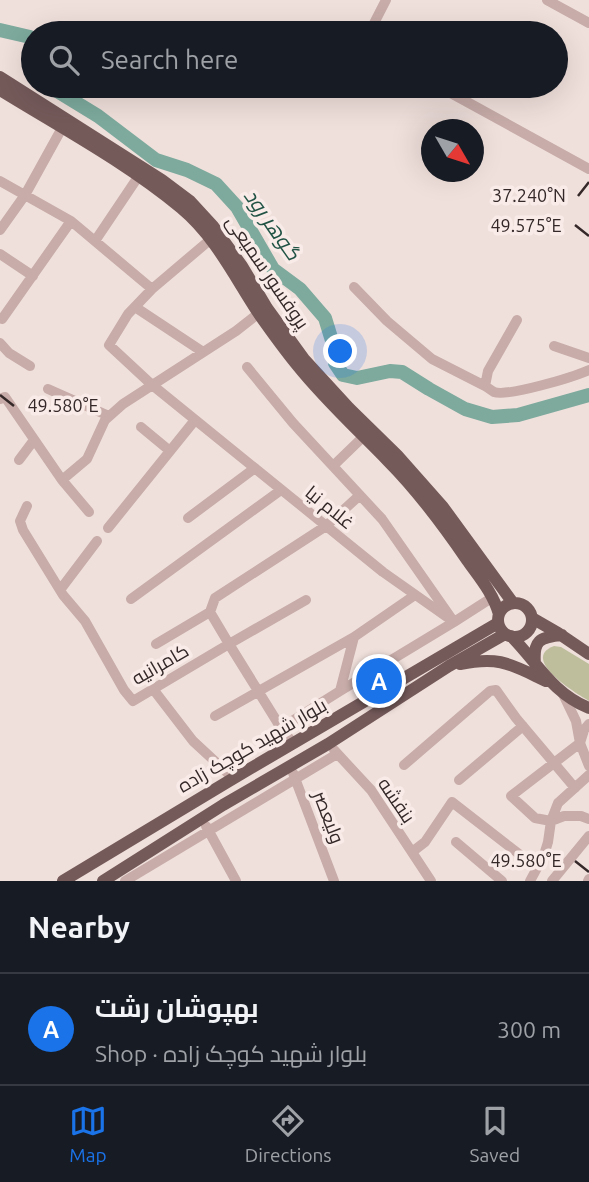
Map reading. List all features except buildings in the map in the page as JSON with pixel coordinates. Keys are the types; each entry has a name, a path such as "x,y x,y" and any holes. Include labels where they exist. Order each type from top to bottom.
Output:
{"main road":[{"name":"پروفسور سمیعی","path":"0,77 21,90"},
{"name":"پروفسور سمیعی","path":"0,90 138,177 183,209 211,239 297,365 341,416 389,462 434,513 493,597 503,627"},
{"name":"پروفسور سمیعی","path":"33,98 162,180 190,201 214,226 304,359 443,507 513,603"},
{"path":"480,633 491,616 493,597"},
{"path":"503,627 523,634 528,630 532,618 526,607 520,603 504,606 503,627 556,687"},
{"path":"532,618 589,654"},
{"name":"بلوار شهید کوچک زاده","path":"63,881 480,633 503,627"},
{"name":"بلوار شهید کوچک زاده","path":"109,879 202,818 293,772 328,744 449,666 503,627"},
{"path":"535,665 534,652 538,642 546,636 562,635"},
{"path":"449,666 477,660 515,665 589,708"}],"street":[{"path":"375,21 386,0"},
{"path":"547,0 589,23"},
{"path":"460,98 589,169"},
{"path":"0,230 25,195 62,128"},
{"path":"94,241 138,177"},
{"path":"0,181 71,221 152,289"},
{"path":"2,320 71,221"},
{"name":"غلام نیا","path":"211,239 152,289 128,314 109,345 151,384 383,572 454,622"},
{"path":"0,254 33,276"},
{"path":"354,287 387,321 432,359 493,392 506,393 572,377 589,370"},
{"path":"135,307 203,352"},
{"path":"62,480 86,459 105,420 123,404 236,331 259,313"},
{"path":"485,386 488,371 517,320"},
{"path":"0,343 9,353 30,366"},
{"path":"554,346 589,358"},
{"path":"247,368 293,424 383,519 454,622"},
{"path":"48,389 109,416"},
{"path":"0,399 5,397 62,480 89,512"},
{"path":"108,528 195,420"},
{"path":"141,427 170,452"},
{"path":"333,466 363,437"},
{"path":"19,460 34,440"},
{"path":"188,518 255,468"},
{"path":"131,598 281,489"},
{"path":"156,644 210,612 215,598 326,526 360,495"},
{"name":"کامرانیه","path":"27,506 20,521 23,530 60,590 85,621 133,701 306,600"},
{"path":"60,590 97,541"},
{"path":"215,716 354,637 415,595"},
{"path":"281,728 493,597"},
{"path":"210,612 281,728 293,743"},
{"path":"340,691 354,637"},
{"path":"556,687 576,721 580,743 589,766"},
{"path":"153,689 193,741 233,778"},
{"path":"404,765 490,691 496,690 575,788"},
{"path":"589,724 580,743 512,796 535,818 551,821 564,816 581,816 589,819"},
{"path":"459,780 523,726"},
{"name":"بنفشه","path":"328,744 371,790 431,881"},
{"path":"125,881 209,832 293,772 337,754"},
{"name":"ولیعصر","path":"293,772 334,881"},
{"path":"530,881 544,855 558,803 589,775"},
{"path":"412,852 425,842 452,802 537,868"},
{"path":"202,818 236,881"},
{"path":"552,881 589,836"},
{"path":"456,842 487,876 502,881"}],"green space":[{"path":"554,646 561,647 589,664 589,701 563,684 547,667 543,659 545,652"}],"waterway":[{"name":"گوهر رود","path":"0,30 21,35"},
{"name":"گوهر رود","path":"69,98 98,116 156,160 187,170 216,184 237,207 273,269 300,289 325,318 333,344 335,363 343,375 357,378 390,371 402,372 465,409 492,417 518,415 589,395"}],"place":[{"name":"بهپوشان رشت","path":"379,681"}]}
